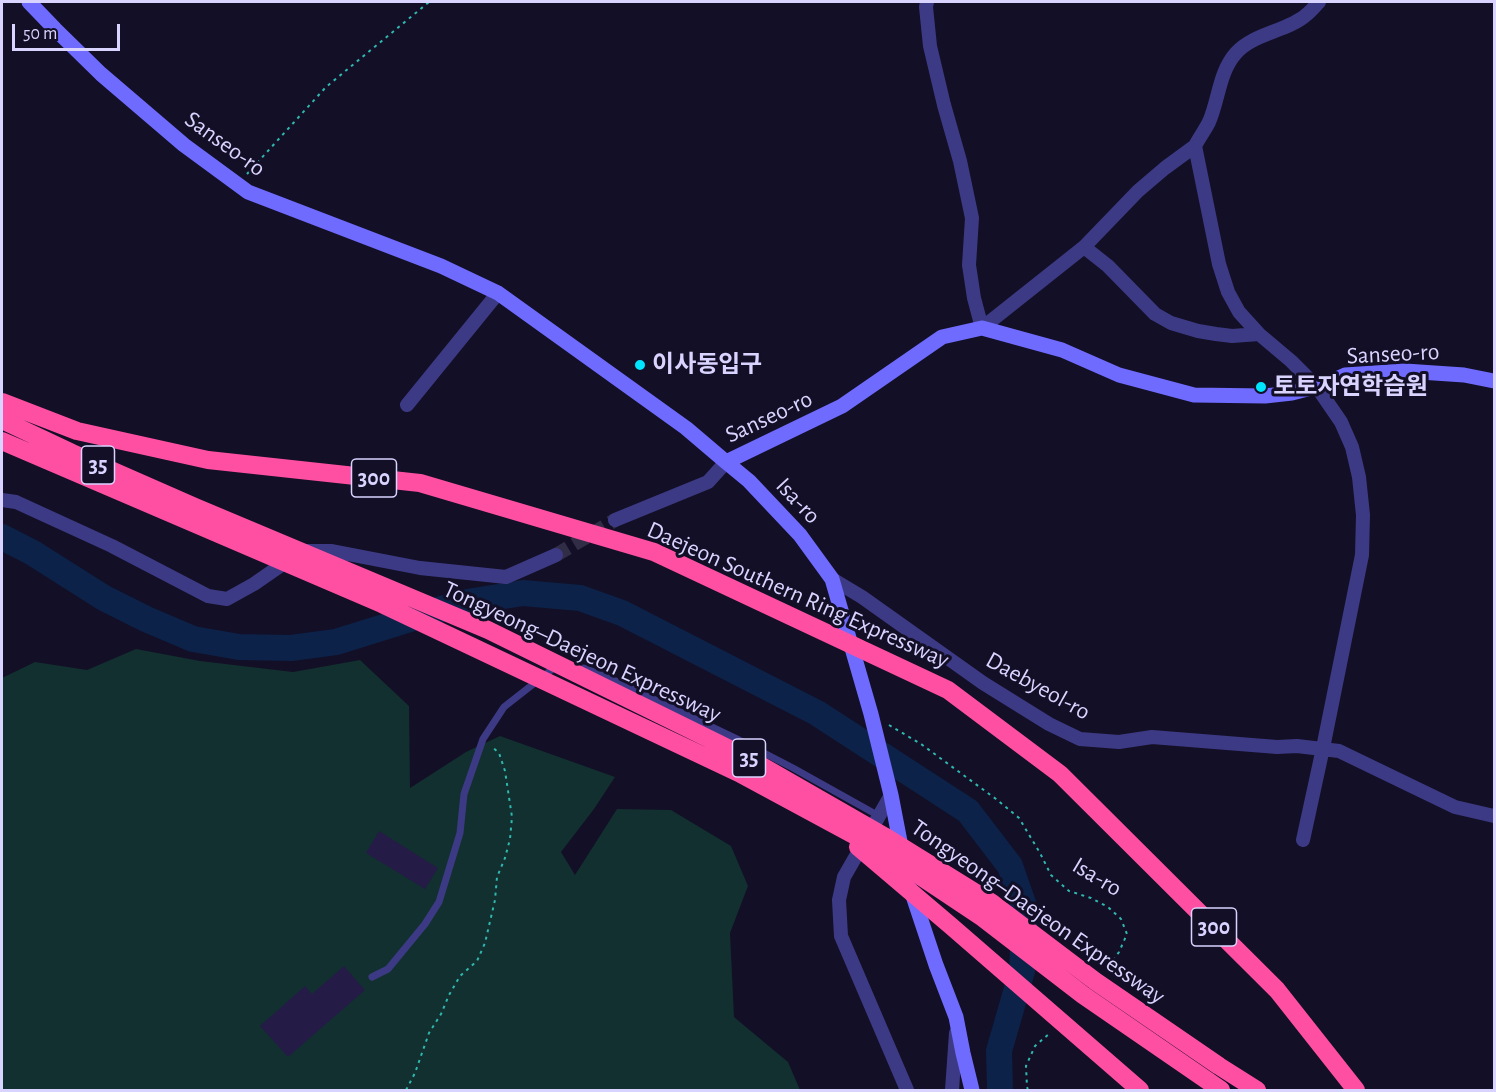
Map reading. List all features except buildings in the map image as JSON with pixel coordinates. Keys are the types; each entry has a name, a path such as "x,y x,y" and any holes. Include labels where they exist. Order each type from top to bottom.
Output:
{"highway":[{"name":"Daejeon Southern Ring Expressway","path":"2,402 77,431 208,460 420,483 654,552 948,690 1060,774 1277,990 1356,1090"},
{"name":"Tongyeong–Daejeon Expressway","path":"2,420 191,514 739,773 878,848 983,918 1083,995 1221,1090"},
{"name":"Tongyeong–Daejeon Expressway","path":"2,441 488,630 748,758 884,836 992,903 1095,981 1257,1090"},
{"path":"827,821 1140,1090"}],"street":[{"name":"Sanseo-ro","path":"29,2 101,74 184,145 248,192 441,266 498,293 686,428 726,462 842,406 942,337 982,328 1084,247 1138,191 1195,146"},
{"path":"927,2 930,46 960,161 972,218 969,265 982,328"},
{"path":"1303,840 1362,555 1363,515 1359,477 1352,447 1341,422 1317,387 1259,334 1239,312 1228,291 1219,264 1195,146 1209,122 1229,63 1238,51 1268,32 1305,16 1319,2"},
{"path":"1084,247 1108,266 1155,314 1171,323 1198,331 1232,336 1259,334"},
{"path":"407,405 498,293"},
{"name":"Sanseo-ro","path":"982,328 1062,350 1119,375 1194,395 1265,396 1292,393 1317,387 1345,375 1405,371 1464,375 1494,381"},
{"path":"615,520 708,482 726,462"},
{"name":"Isa-ro","path":"726,462 749,481 800,535 832,579 871,714 890,791"},
{"path":"2,500 16,502 112,546 208,596 228,599 290,559 307,551 332,551 420,568 506,577 556,555"},
{"name":"Daebyeol-ro","path":"832,579 862,597 983,683 1049,724 1080,739 1119,742 1152,737 1278,747 1323,748 1339,751 1455,807 1494,816"},
{"path":"890,791 879,816 844,877 838,900 841,936 907,1090"},
{"path":"890,791 908,882 956,1017 972,1090"},
{"path":"952,1090 956,1017"}],"lane":[{"path":"372,977 388,969 425,924 439,902 460,833 464,794 483,739 504,707 564,660 607,677 739,740 879,816"}],"path":[{"path":"238,184 326,87 429,2"},
{"name":"Isa-ro","path":"871,714 921,744 996,799 1019,818 1051,875 1069,891 1091,898 1108,907 1121,919 1127,934 1119,952 1102,975"},
{"path":"406,1090 415,1073 429,1033 449,995 460,976 477,961 485,943 495,900 497,877 510,839 512,817 506,771 499,753 483,739"},
{"path":"1028,1090 1026,1066 1035,1046 1052,1031"}],"green space":[{"path":"136,649 200,661 293,672 360,660 409,706 410,788 466,752 500,736 615,777 561,852 575,875 617,809 671,810 731,846 748,886 730,933 734,1017 788,1062 800,1090 2,1090 2,678 35,662 87,670"}],"waterway":[{"path":"2,537 33,553 104,598 146,619 193,639 239,647 291,648 336,642 461,603 523,593 580,598 622,613 817,713 968,811 1010,866 1025,909 1022,971 999,1051 1000,1090"}],"tunnel":[{"path":"556,555 615,520"}],"place":[{"name":"이사동입구","path":"640,365"},
{"name":"토토자연학습원","path":"1261,387"}]}
